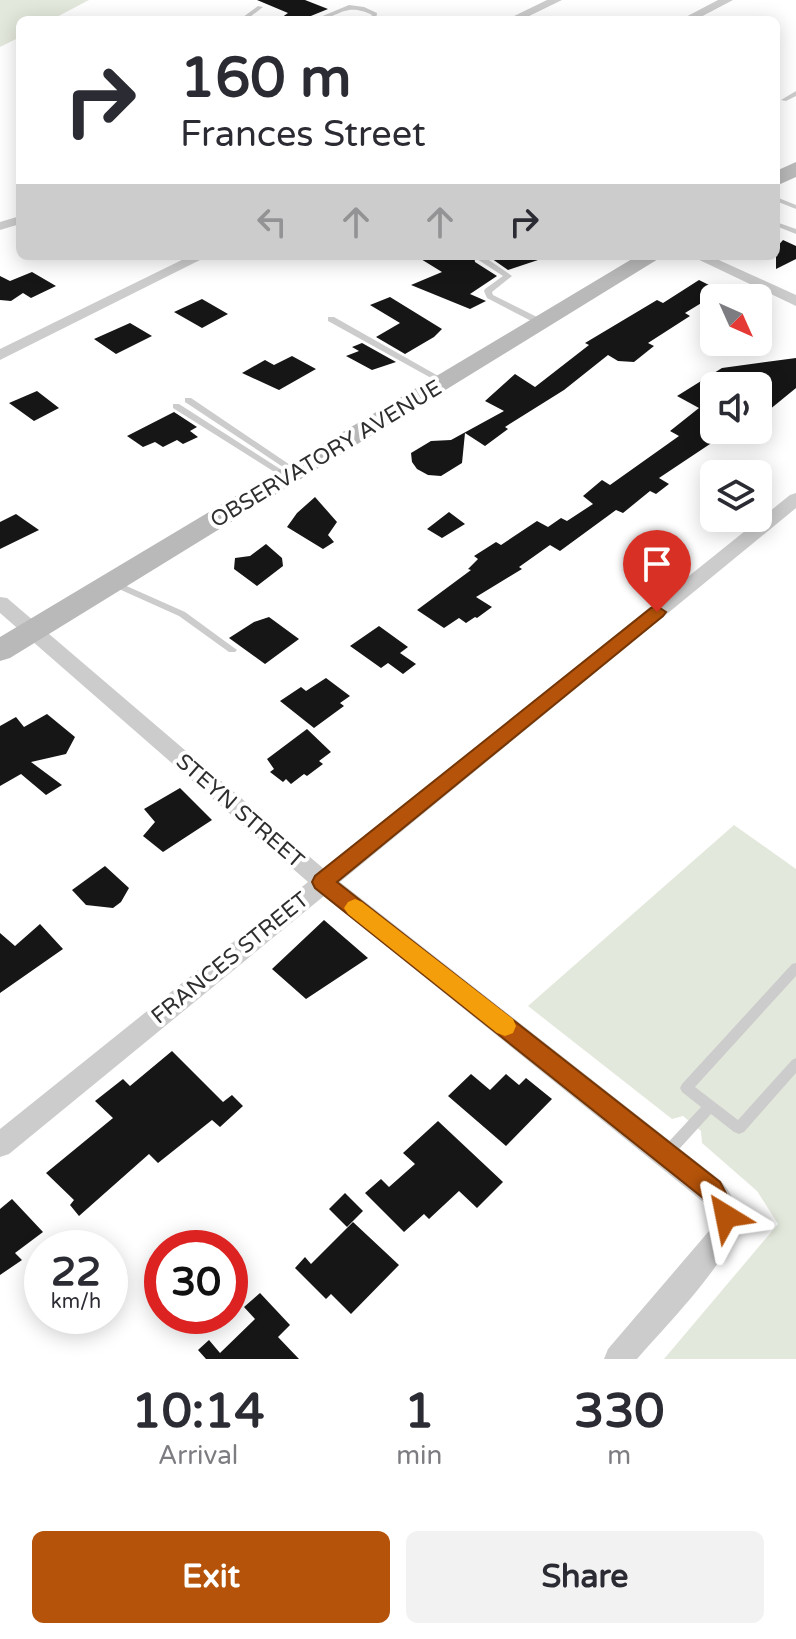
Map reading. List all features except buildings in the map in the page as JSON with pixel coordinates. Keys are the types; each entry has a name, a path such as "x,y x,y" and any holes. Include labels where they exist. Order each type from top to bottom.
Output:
{"main road":[{"name":"OBSERVATORY AVENUE","path":"0,651 645,260"}],"street":[{"path":"521,16 556,0"},
{"path":"694,16 727,0"},
{"path":"0,355 193,260"},
{"path":"707,260 796,301"},
{"name":"FRANCES STREET","path":"0,1145 796,499"},
{"name":"STEYN STREET","path":"0,603 323,882 712,1190 726,1216 720,1239 618,1359"}],"lane":[{"path":"248,16 260,7"},
{"path":"329,16 357,7 372,12 374,16"},
{"path":"784,100 796,93"},
{"path":"484,260 508,276 488,291 490,296 542,323"},
{"path":"331,319 445,382"},
{"path":"188,400 292,475"},
{"path":"176,406 292,475"},
{"path":"113,583 182,614 232,650"},
{"path":"796,968 686,1088 739,1128 796,1064"},
{"path":"666,1154 710,1106"}],"shaded area":[{"path":"0,0 89,0 59,16 16,16 16,39 0,47"},
{"path":"734,825 796,869 796,1359 664,1359 778,1224 757,1191 702,1143 701,1131 683,1116 672,1119 528,1006"}],"slow traffic":[{"path":"355,908 505,1026"}],"route":[{"path":"657,612 323,882 712,1190 726,1216"}]}
